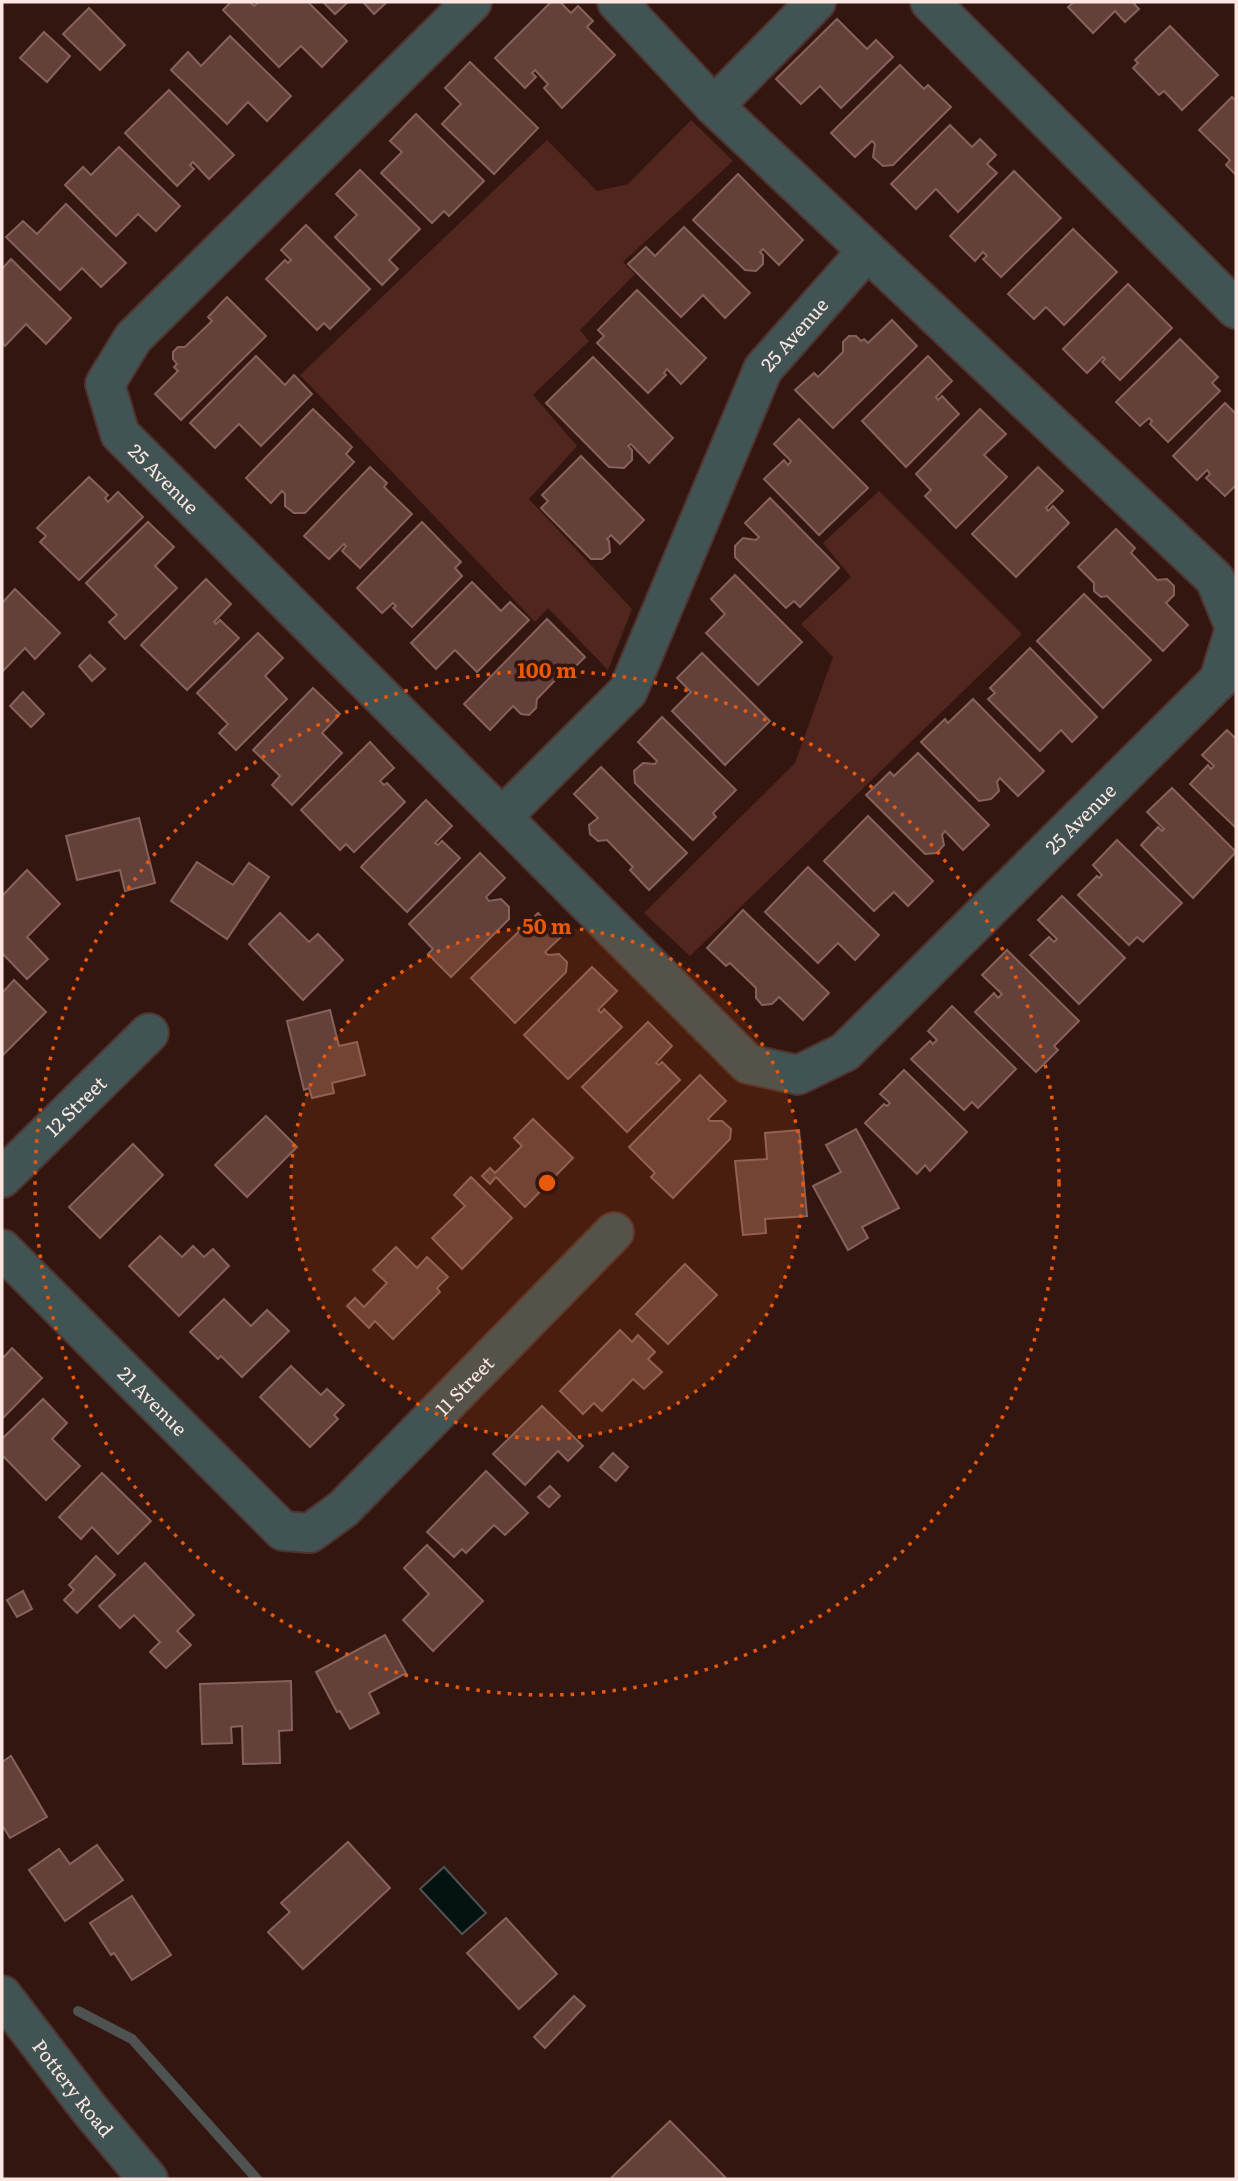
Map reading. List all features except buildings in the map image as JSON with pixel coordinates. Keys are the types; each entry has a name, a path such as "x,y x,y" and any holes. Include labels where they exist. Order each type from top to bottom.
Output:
{"street":[{"name":"25 Avenue","path":"472,2 133,338 105,384 120,434 748,1064 798,1075 845,1052 1219,680 1236,628 1215,579 714,106 617,2"},
{"path":"714,106 816,2"},
{"path":"930,2 1236,309"},
{"name":"25 Avenue","path":"502,817 628,691 763,369 867,251"},
{"name":"12 Street","path":"2,1178 149,1033"},
{"name":"11 Street","path":"310,1533 343,1509 614,1232"},
{"name":"21 Avenue","path":"2,1249 282,1531 310,1533"},
{"name":"Pottery Road","path":"2,1995 90,2110 148,2179"}],"shaded area":[{"path":"691,120 733,161 623,262 635,274 580,330 589,341 533,395 577,446 529,499 632,609 608,670 548,608 535,622 300,375 547,140 597,191 628,184"},
{"path":"879,491 1022,634 690,956 644,913 795,763 833,657 801,624 851,577 823,543"},
{"path":"444,1867 486,1913 462,1934 420,1889"}],"waterway":[{"path":"78,2011 132,2039 257,2179"}]}
